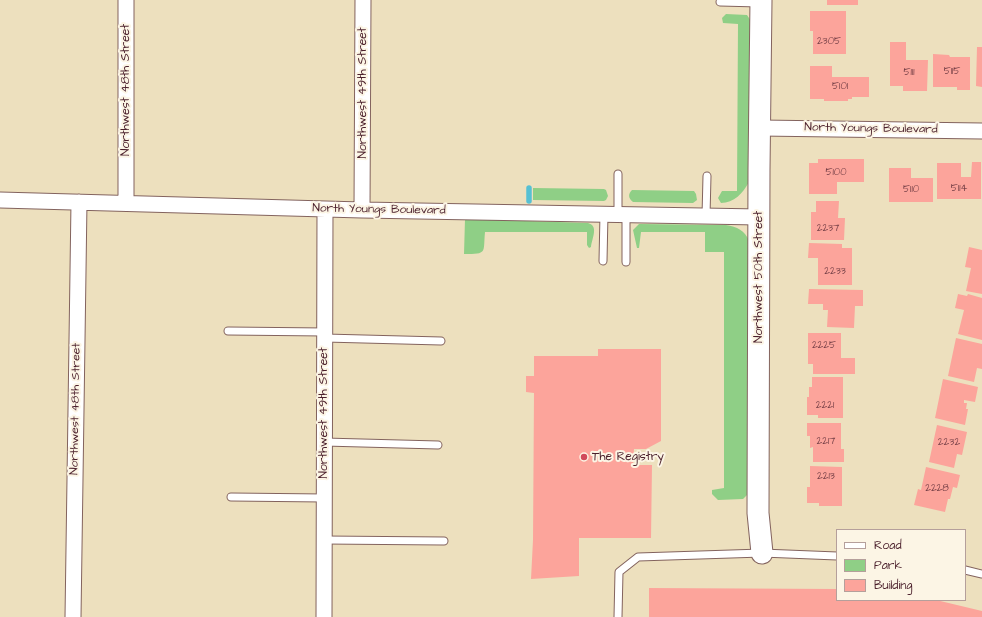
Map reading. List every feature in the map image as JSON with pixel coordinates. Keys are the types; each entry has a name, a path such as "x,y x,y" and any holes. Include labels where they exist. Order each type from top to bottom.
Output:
{"street":[{"name":"Northwest 48th Street","path":"126,0 126,203"},
{"name":"Northwest 49th Street","path":"362,210 363,0"},
{"name":"Northwest 50th Street","path":"761,2 758,513 762,554"},
{"name":"North Youngs Boulevard","path":"760,128 982,131"},
{"name":"North Youngs Boulevard","path":"0,200 362,210 759,217"},
{"name":"Northwest 48th Street","path":"73,617 79,202"},
{"name":"Northwest 49th Street","path":"324,617 325,209"}],"lane":[{"path":"720,2 761,2"},
{"path":"603,261 616,214 618,174"},
{"path":"706,216 707,176"},
{"path":"616,214 626,262"},
{"path":"228,331 441,341"},
{"path":"324,442 438,445"},
{"path":"231,497 324,498"},
{"path":"324,540 444,541"},
{"path":"618,617 619,572 638,557 762,554 836,556"},
{"path":"966,570 982,574"}],"green space":[{"path":"726,14 747,15 751,21 749,182 738,197 726,203 721,203 718,198 722,191 737,191 738,24 723,23 722,18"},
{"path":"533,188 604,189 606,190 608,196 604,201 533,200"},
{"path":"632,190 694,191 697,200 693,203 633,202 629,196"},
{"path":"465,219 588,223 593,227 594,233 591,247 589,248 587,245 587,232 485,232 483,251 477,254 464,254"},
{"path":"639,224 726,225 743,232 749,241 748,494 743,499 718,500 712,494 712,490 724,488 724,252 705,252 705,232 641,232 639,248 637,248 633,230"}],"building":[{"path":"827,0 858,0 858,5 827,5"},
{"path":"810,11 846,11 846,54 813,54 813,31 810,31"},
{"path":"890,42 906,42 906,60 928,60 927,91 903,91 903,86 890,86"},
{"path":"977,47 982,47 982,87 976,86"},
{"path":"933,54 949,55 950,57 970,57 970,90 957,90 957,87 933,87"},
{"path":"810,66 832,66 832,77 869,77 869,97 852,97 852,99 848,99 848,101 824,101 824,99 810,99"},
{"path":"818,159 864,159 864,182 837,182 837,194 809,194 809,163 818,163"},
{"path":"972,162 981,162 981,199 937,199 937,163 961,163 961,177 971,177"},
{"path":"889,168 911,168 911,178 933,178 933,202 889,202"},
{"path":"816,201 839,201 838,218 845,218 844,240 811,240 811,212 816,212"},
{"path":"809,243 842,244 842,248 852,248 852,285 818,285 818,258 808,258"},
{"path":"969,247 982,250 982,294 966,291 971,268 965,267"},
{"path":"809,289 863,290 863,306 855,306 854,328 827,327 828,310 823,310 823,304 808,304"},
{"path":"958,294 967,296 968,294 982,298 982,340 958,334 964,310 955,308"},
{"path":"808,333 841,333 841,358 855,358 855,374 813,374 813,364 808,364"},
{"path":"956,338 982,344 982,369 977,368 974,382 948,376"},
{"name":"The Registry","path":"598,349 661,349 661,441 646,449 634,449 633,465 652,465 651,538 579,538 579,576 531,579 533,540 534,393 526,392 526,376 534,376 534,356 598,356"},
{"path":"812,377 843,377 843,418 818,418 818,415 807,415 807,397 809,397 809,387 812,387"},
{"path":"943,379 978,387 975,402 964,400 964,403 967,403 966,409 968,409 965,425 935,418"},
{"path":"807,423 841,423 841,449 844,449 844,462 813,462 813,447 810,448 810,436 807,436"},
{"path":"937,425 967,432 962,455 957,454 954,468 929,462"},
{"path":"810,466 842,467 842,506 819,506 819,503 807,503 807,487 810,487"},
{"path":"926,467 960,475 957,488 953,487 950,499 948,499 945,512 914,505 918,489 921,490"},
{"path":"649,588 836,589 836,601 940,601 982,611 982,617 649,617"}],"waterway":[{"path":"529,188 529,201"}],"place":[{"name":"The Registry","path":"584,457"}]}
